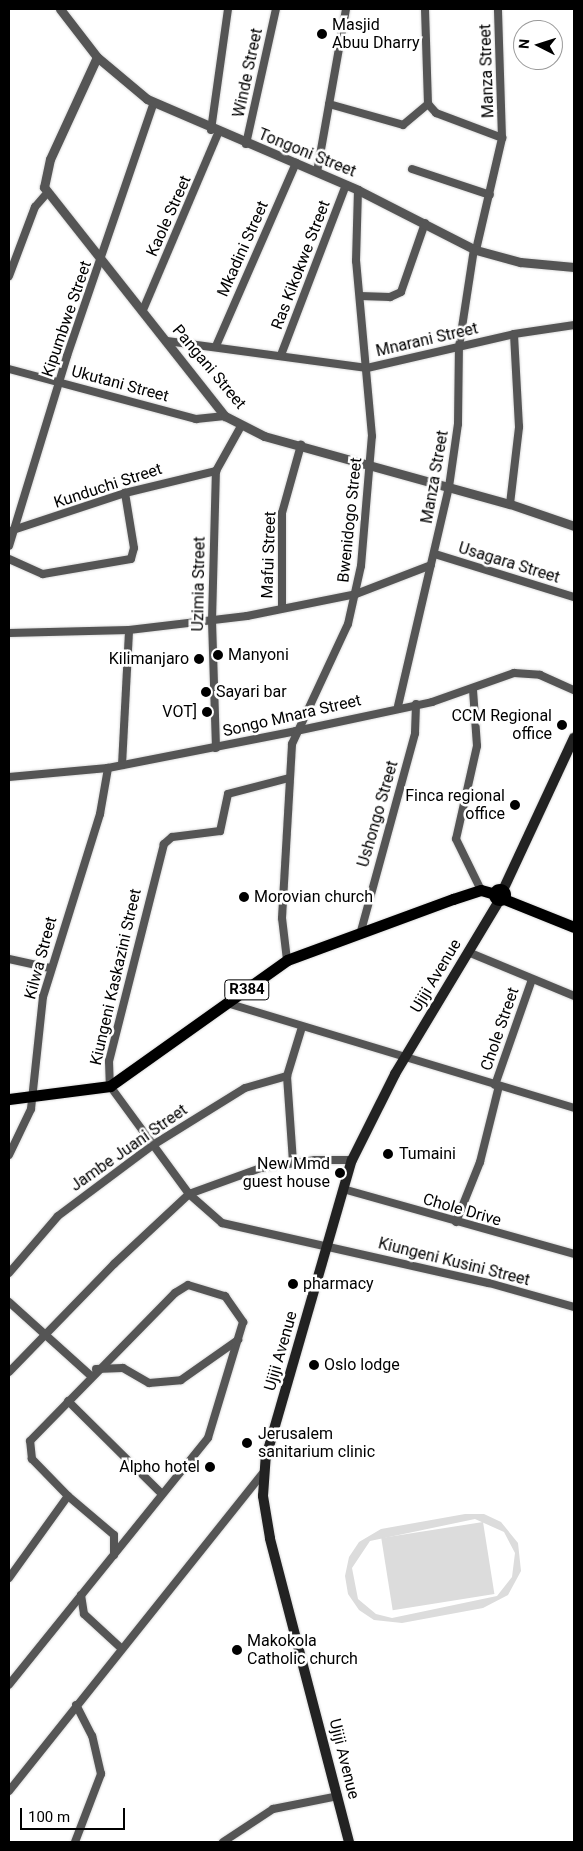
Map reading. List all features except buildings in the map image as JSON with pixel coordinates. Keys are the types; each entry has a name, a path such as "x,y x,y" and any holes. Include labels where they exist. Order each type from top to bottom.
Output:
{"main road":[{"name":"Ujiji Avenue","path":"348,1842 338,1796 270,1538 263,1496 264,1472 326,1246 352,1160 406,1058 500,896 574,738"},
{"path":"480,890 500,896 574,927"},
{"name":"R384","path":"9,1098 110,1086 230,1004 287,960 480,890"}],"street":[{"name":"Tongoni Street","path":"60,9 97,56 154,102 215,131 358,190 475,249 520,262 574,267"},
{"name":"Kaole Street","path":"143,310 215,131 228,9"},
{"name":"Winde Street","path":"246,144 276,9"},
{"path":"317,172 346,9"},
{"path":"426,9 428,104 436,113 502,138"},
{"name":"Manza Street","path":"398,706 435,554 449,487 458,424 459,347 475,249 490,195 502,138 498,9"},
{"path":"9,276 35,207 47,193 50,159 97,56"},
{"name":"Kipumbwe Street","path":"9,546 12,530 60,382 154,102"},
{"path":"329,104 403,125 428,104"},
{"name":"Mkadini Street","path":"216,346 296,163"},
{"path":"412,169 490,195"},
{"name":"Ras Kikokwe Street","path":"281,355 346,185"},
{"name":"Bwenidogo Street","path":"287,960 282,918 289,778 296,732 333,661 356,594 369,464 367,368 355,223 358,190"},
{"name":"Pangani Street","path":"47,193 101,263 143,310 226,416 241,426 301,445 510,504 574,526"},
{"path":"360,296 390,297 401,292 425,223"},
{"name":"Mnarani Street","path":"167,341 216,346 367,368 514,334 574,325"},
{"path":"510,504 519,428 514,334"},
{"name":"Ukutani Street","path":"9,369 196,419 226,416"},
{"name":"Uzimia Street","path":"216,748 212,622 216,471 241,426"},
{"name":"Mafui Street","path":"282,608 282,513 301,445"},
{"name":"Kunduchi Street","path":"12,530 125,493 216,471"},
{"path":"9,559 42,574 131,559 134,548 125,493"},
{"name":"Usagara Street","path":"435,554 574,597"},
{"path":"9,633 129,630 212,622 356,594 431,565"},
{"path":"122,765 129,630"},
{"name":"Songo Mnara Street","path":"9,777 108,768 296,732 398,706 416,704 473,690 514,673 540,675 574,690"},
{"path":"473,690 478,746 456,826 459,850 480,890"},
{"name":"Ushongo Street","path":"361,932 415,733 416,704"},
{"name":"Kilwa Street","path":"9,1155 28,1121 43,997 50,968 100,814 108,768"},
{"name":"Kiungeni Kaskazini Street","path":"289,778 228,794 220,831 172,837 164,844 109,1061 110,1086 189,1194 222,1223 326,1246"},
{"path":"468,952 531,982 574,996"},
{"path":"9,959 50,968"},
{"name":"Chole Street","path":"456,1222 480,1162 497,1086 531,982"},
{"path":"230,1004 302,1028 574,1108"},
{"path":"293,1162 287,1076 302,1028"},
{"name":"Jambe Juani Street","path":"9,1274 58,1216 153,1145 253,1084 287,1076"},
{"path":"9,1372 44,1333 189,1194 234,1175 293,1162 352,1160"},
{"name":"Chole Drive","path":"343,1189 574,1254"},
{"name":"Kiungeni Kusini Street","path":"326,1246 574,1307"},
{"path":"9,1685 114,1555 162,1494 210,1435 240,1339 242,1317 232,1302 217,1292 188,1285 96,1369 30,1441 28,1450 68,1496 114,1535 114,1555"},
{"path":"9,1302 90,1375"},
{"path":"96,1369 123,1368 149,1383 181,1380 240,1339"},
{"path":"68,1401 162,1494"},
{"path":"9,1791 121,1648 264,1472"},
{"path":"9,1578 68,1496"},
{"path":"81,1596 84,1614 121,1648"},
{"path":"65,1615 84,1614"},
{"path":"75,1842 101,1774 92,1736 76,1705"},
{"path":"223,1842 273,1809 338,1796"}],"shaded area":[{"path":"465,1514 484,1514 501,1522 518,1543 521,1571 508,1595 483,1608 402,1623 374,1620 359,1610 348,1594 345,1576 349,1557 359,1542 381,1529","holes":["475,1519 504,1532 515,1553 512,1577 497,1596 392,1618 376,1614 358,1599 352,1568 370,1541"]},
{"path":"483,1522 494,1594 393,1610 381,1538"}],"place":[{"name":"Masjid Abuu Dharry","path":"322,34"},
{"name":"Manyoni","path":"218,655"},
{"name":"Kilimanjaro","path":"199,659"},
{"name":"Sayari bar","path":"206,692"},
{"name":"VOT]","path":"207,712"},
{"name":"CCM Regional office","path":"562,725"},
{"name":"Finca regional office","path":"515,805"},
{"name":"Morovian church","path":"244,897"},
{"name":"Tumaini","path":"388,1154"},
{"name":"New Mmd guest house","path":"340,1173"},
{"name":"pharmacy","path":"293,1284"},
{"name":"Oslo lodge","path":"314,1365"},
{"name":"Jerusalem sanitarium clinic","path":"247,1443"},
{"name":"Alpho hotel","path":"210,1467"},
{"name":"Makokola Catholic church","path":"237,1650"}]}
